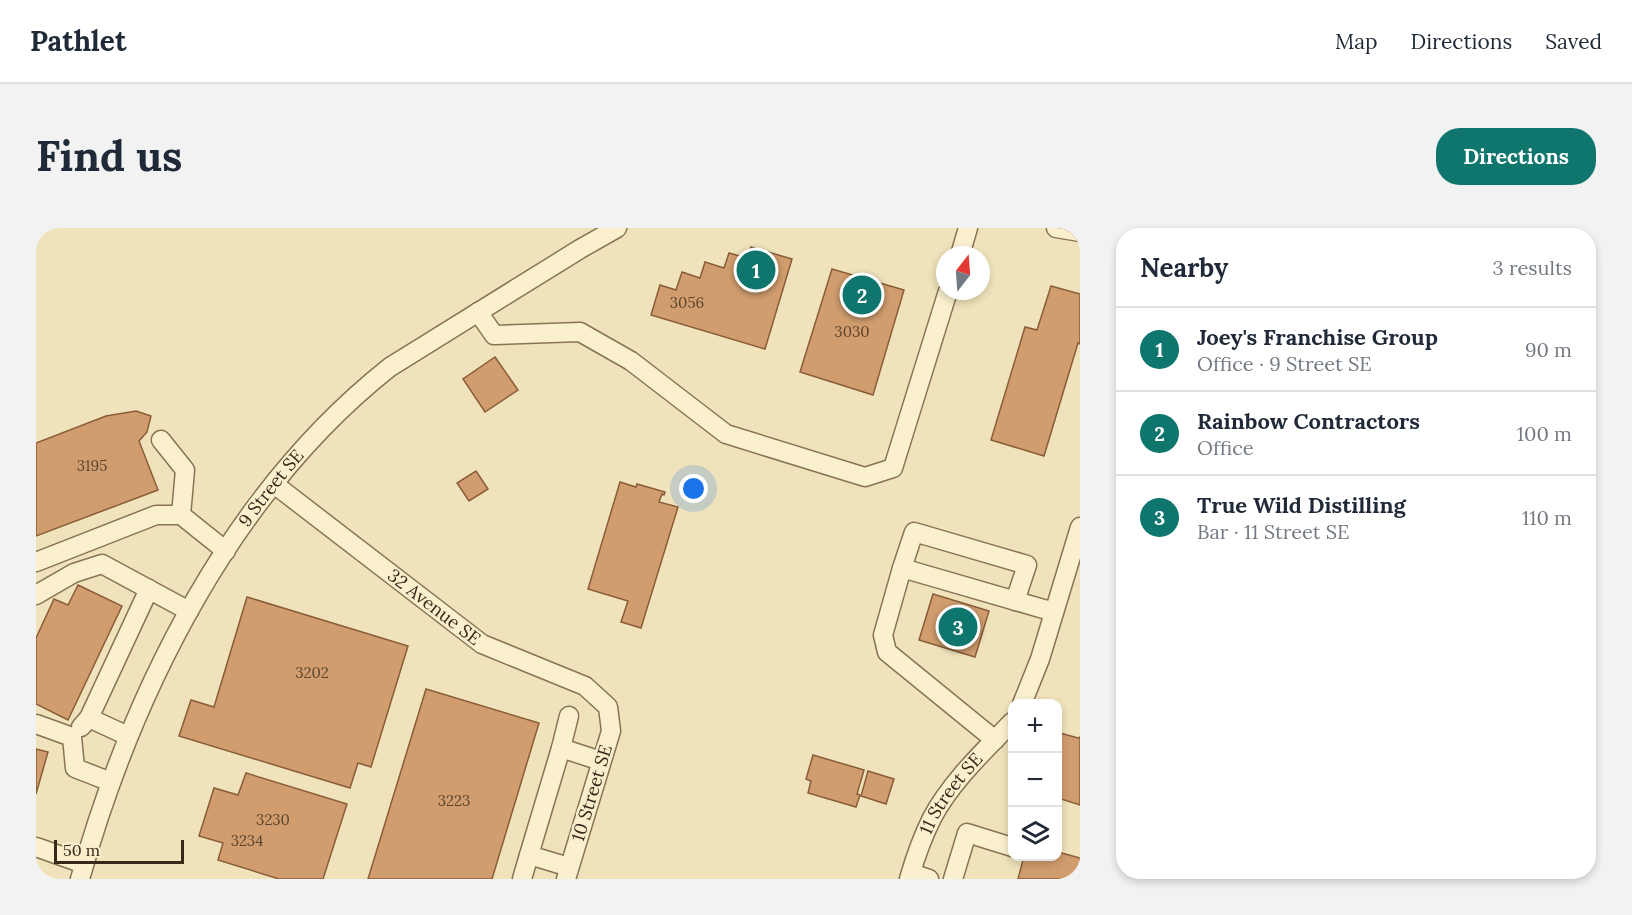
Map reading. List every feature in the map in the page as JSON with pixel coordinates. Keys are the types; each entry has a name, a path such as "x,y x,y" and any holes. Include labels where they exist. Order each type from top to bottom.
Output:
{"street":[{"name":"9 Street SE","path":"82,872 128,736 158,670 189,611 226,551 274,484 308,442 362,389 390,368 617,228"},
{"path":"963,246 968,228"},
{"path":"1056,228 1080,232"},
{"path":"478,312 494,335 580,332 631,362 726,434 865,477 893,468 945,300"},
{"path":"161,440 185,470 181,515"},
{"name":"32 Avenue SE","path":"274,484 482,644 585,686 608,707"},
{"path":"36,562 156,515 181,515 226,551"},
{"path":"1024,699 1040,659 1080,527"},
{"path":"995,740 887,652 883,635 914,532 1027,565 1015,601"},
{"path":"36,595 74,573 102,564 189,611"},
{"path":"902,568 1054,612"},
{"path":"111,782 75,768 72,737 89,718 149,589"},
{"name":"10 Street SE","path":"568,873 611,731 608,707"},
{"path":"522,879 569,716"},
{"path":"89,718 128,736"},
{"path":"36,723 72,737"},
{"name":"11 Street SE","path":"910,876 918,848 933,816 952,788 1008,726"},
{"path":"561,748 602,761"},
{"path":"953,879 967,833 1008,846"},
{"path":"36,847 82,872"},
{"path":"530,855 568,873"},
{"path":"910,876 929,879"}],"building":[{"path":"751,247 792,259 765,349 651,315 660,285 676,290 682,272 700,278 705,262 724,268 729,253 747,258"},
{"path":"832,269 904,290 873,395 800,372"},
{"path":"1051,286 1080,294 1080,344 1078,343 1044,456 991,440 1025,327 1037,330"},
{"path":"495,357 518,390 485,412 463,379"},
{"path":"136,411 151,416 147,432 139,441 158,490 36,536 36,443 106,416"},
{"path":"476,471 488,489 469,501 457,483"},
{"path":"620,482 665,492 659,502 678,507 641,628 621,622 628,601 588,589"},
{"path":"78,585 122,606 68,720 36,704 36,638 54,599 68,605"},
{"path":"933,594 989,611 975,657 919,640"},
{"path":"247,597 408,646 371,767 358,763 350,788 179,736 191,700 214,707"},
{"path":"426,689 539,723 492,879 368,879"},
{"path":"1062,734 1080,737 1080,805 1062,799"},
{"path":"36,749 48,752 36,794"},
{"path":"813,755 864,770 856,807 808,793 811,781 806,779"},
{"path":"868,771 894,779 886,804 861,796"},
{"path":"246,773 347,804 323,879 279,879 218,860 223,843 199,836 214,788 238,795"},
{"path":"1062,853 1080,858 1080,879 1018,879 1023,861 1062,861"}],"place":[{"name":"Joey's Franchise Group","path":"756,270"},
{"name":"Rainbow Contractors","path":"862,295"},
{"name":"True Wild Distilling","path":"958,627"}]}
